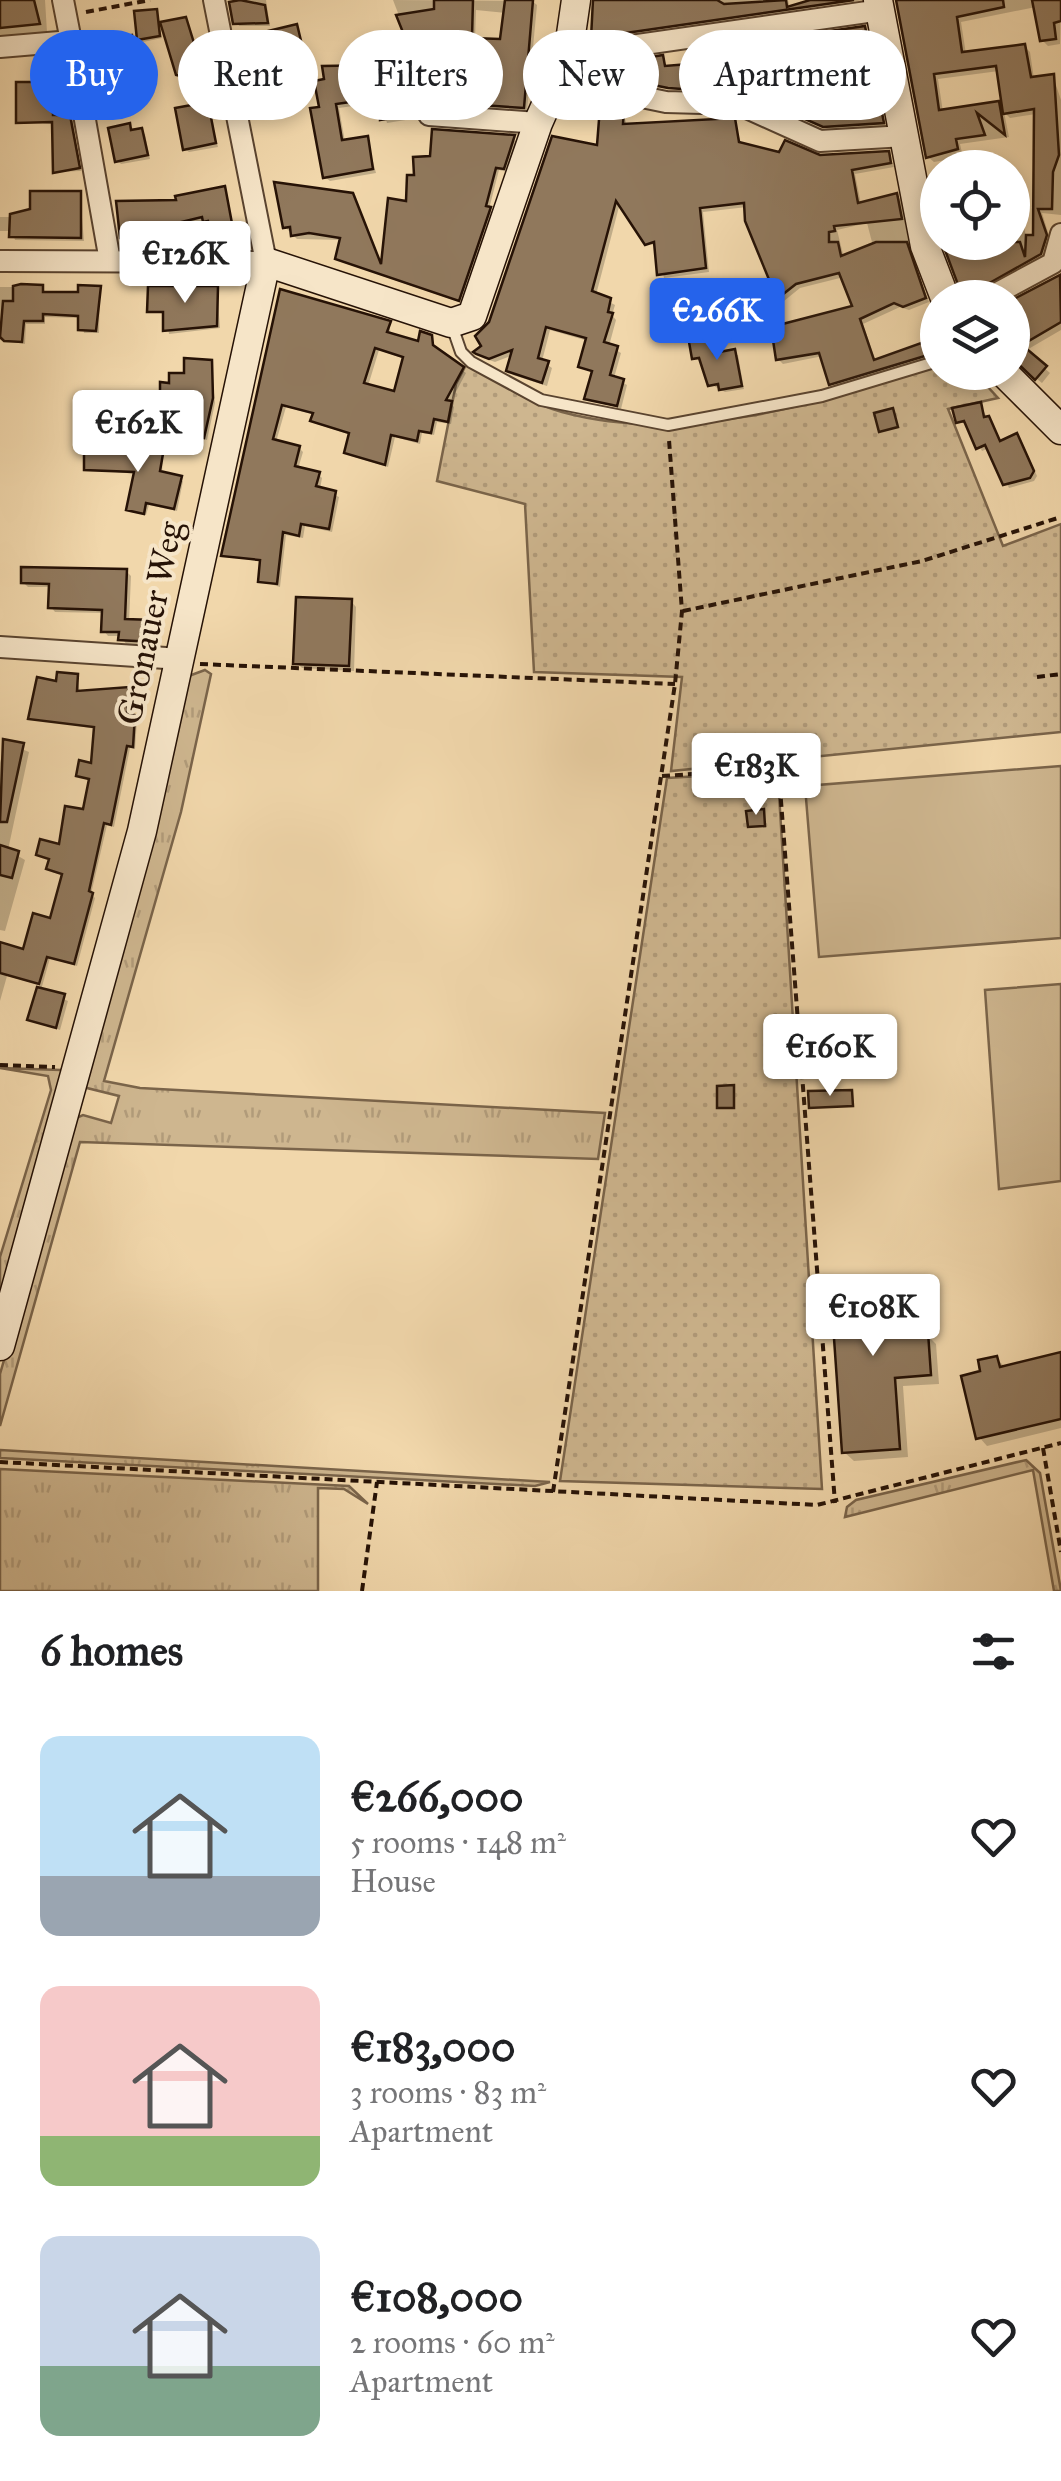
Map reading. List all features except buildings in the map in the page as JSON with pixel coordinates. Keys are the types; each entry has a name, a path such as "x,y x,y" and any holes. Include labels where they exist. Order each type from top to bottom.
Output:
{"street":[{"path":"63,0 68,30"},
{"path":"214,0 266,262"},
{"path":"572,30 576,0"},
{"path":"659,41 880,5 925,246 938,280"},
{"path":"0,47 30,44"},
{"path":"659,101 738,104 820,141 906,136"},
{"path":"84,120 110,261"},
{"path":"497,120 538,123"},
{"path":"0,261 266,262 451,323 477,311 539,120"},
{"path":"1021,280 1053,263 1061,234"},
{"name":"Gronauer Weg","path":"0,1346 142,831 266,262"},
{"path":"1021,390 1061,430"},
{"path":"0,647 180,659"}],"lane":[{"path":"451,323 461,352 471,362 542,400 668,425 822,396 920,366"}],"path":[{"path":"82,13 150,0"},
{"path":"553,1492 675,684 682,612 668,425"},
{"path":"682,612 922,561 1061,517"},
{"path":"180,659 205,665 675,684"},
{"path":"1037,676 1061,674"},
{"path":"662,776 770,769 780,775 835,1503"},
{"path":"0,1065 79,1068"},
{"path":"0,1462 835,1503 1061,1443"},
{"path":"1043,1448 1061,1552"},
{"path":"362,1591 377,1482"}],"green space":[{"path":"467,363 549,408 609,421 657,424 752,416 920,371 920,390 991,390 998,398 948,409 1003,546 1061,524 1061,732 671,771 682,677 534,672 525,504 437,481 456,384"},
{"path":"205,670 211,674 181,812 104,1081 140,1088 605,1113 598,1159 80,1142 0,1426 0,1374 74,1119 83,1115 111,1123 119,1096 83,1087 186,677"},
{"path":"1061,766 1061,938 819,957 805,786"},
{"path":"770,772 778,778 822,1489 560,1481 667,778"},
{"path":"1061,984 1061,1181 999,1189 985,990"},
{"path":"0,1068 61,1070 65,1077 0,1313 0,1257 51,1090 48,1076"},
{"path":"0,1450 550,1482 535,1486 0,1458"},
{"path":"1026,1460 1040,1473 1061,1591 1054,1591 1033,1470 845,1517 847,1507 856,1500"},
{"path":"0,1469 349,1486 368,1504 344,1489 318,1488 318,1591 0,1591"}]}
